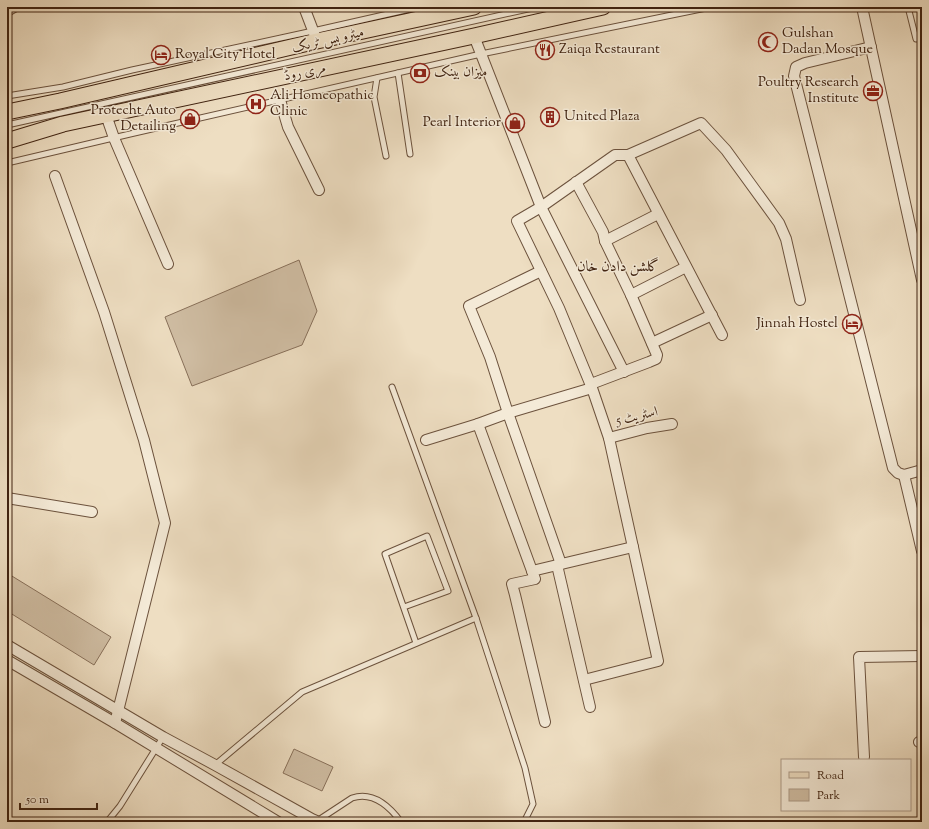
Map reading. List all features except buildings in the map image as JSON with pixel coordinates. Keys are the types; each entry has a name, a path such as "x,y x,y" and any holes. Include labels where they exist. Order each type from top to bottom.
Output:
{"main road":[{"name":"مری روڈ","path":"7,112 60,101 315,36 474,7"},
{"name":"مری روڈ","path":"7,141 63,124 603,7"},
{"path":"7,117 60,101"},
{"path":"7,134 63,124"}],"street":[{"path":"7,11 14,7"},
{"path":"304,7 315,36"},
{"path":"862,7 922,280"},
{"path":"474,36 541,207 624,372"},
{"path":"871,47 805,62 796,67 794,76 893,468 898,473 904,475 922,470"},
{"path":"280,100 288,127 319,190"},
{"path":"106,115 114,138 168,264"},
{"path":"584,680 658,661 609,438 592,386 559,308 517,222 615,155 628,155 701,123 726,150 779,223 786,239 800,300"},
{"path":"628,155 722,336"},
{"path":"55,176 104,312 144,440 165,523 115,723"},
{"path":"426,440 592,386 656,359 657,355 652,343 605,242 603,232 576,182"},
{"path":"605,242 658,214"},
{"path":"631,296 686,267"},
{"path":"541,270 469,306 490,357 559,564 590,708"},
{"path":"652,343 712,315"},
{"path":"478,424 536,579 512,584 545,722"},
{"name":"اسٹریٹ 5","path":"609,438 646,428 672,424"},
{"path":"904,475 919,528 922,551"},
{"path":"7,498 92,512"},
{"path":"532,571 633,547"},
{"path":"7,645 163,737 315,821"},
{"path":"864,757 859,657 922,656"},
{"path":"7,660 115,723 278,822"}],"lane":[{"path":"7,96 63,87 132,70 315,36 419,7"},
{"name":"میٹرو بس ٹریک","path":"7,125 537,7"},
{"path":"7,163 481,54 711,7"},
{"path":"908,7 916,39"},
{"path":"398,73 410,154"},
{"path":"377,78 374,97 386,156"},
{"path":"392,387 476,618 525,768 533,804 524,822"},
{"path":"404,607 448,591 427,536 385,554 416,643"},
{"path":"215,765 302,692 476,618"},
{"path":"107,822 120,806 163,737"},
{"path":"315,821 352,798 367,796 380,801 402,822"}],"green space":[{"path":"299,260 317,311 302,345 192,386 165,317"},
{"path":"7,573 111,637 94,665 7,611"},
{"path":"294,749 333,767 322,791 283,773"}],"place":[{"name":"Gulshan Dadan Mosque","path":"768,42"},
{"name":"Zaiqa Restaurant","path":"545,50"},
{"name":"Royal City Hotel","path":"161,55"},
{"name":"میزان بینک","path":"420,73"},
{"name":"Poultry Research Institute","path":"873,91"},
{"name":"Ali Homeopathic Clinic","path":"256,104"},
{"name":"United Plaza","path":"550,117"},
{"name":"Protecht Auto Detailing","path":"190,119"},
{"name":"Pearl Interior","path":"515,123"},
{"name":"Jinnah Hostel","path":"852,324"}],"district":[{"name":"گلشن دادن خان","path":"618,267"}]}
